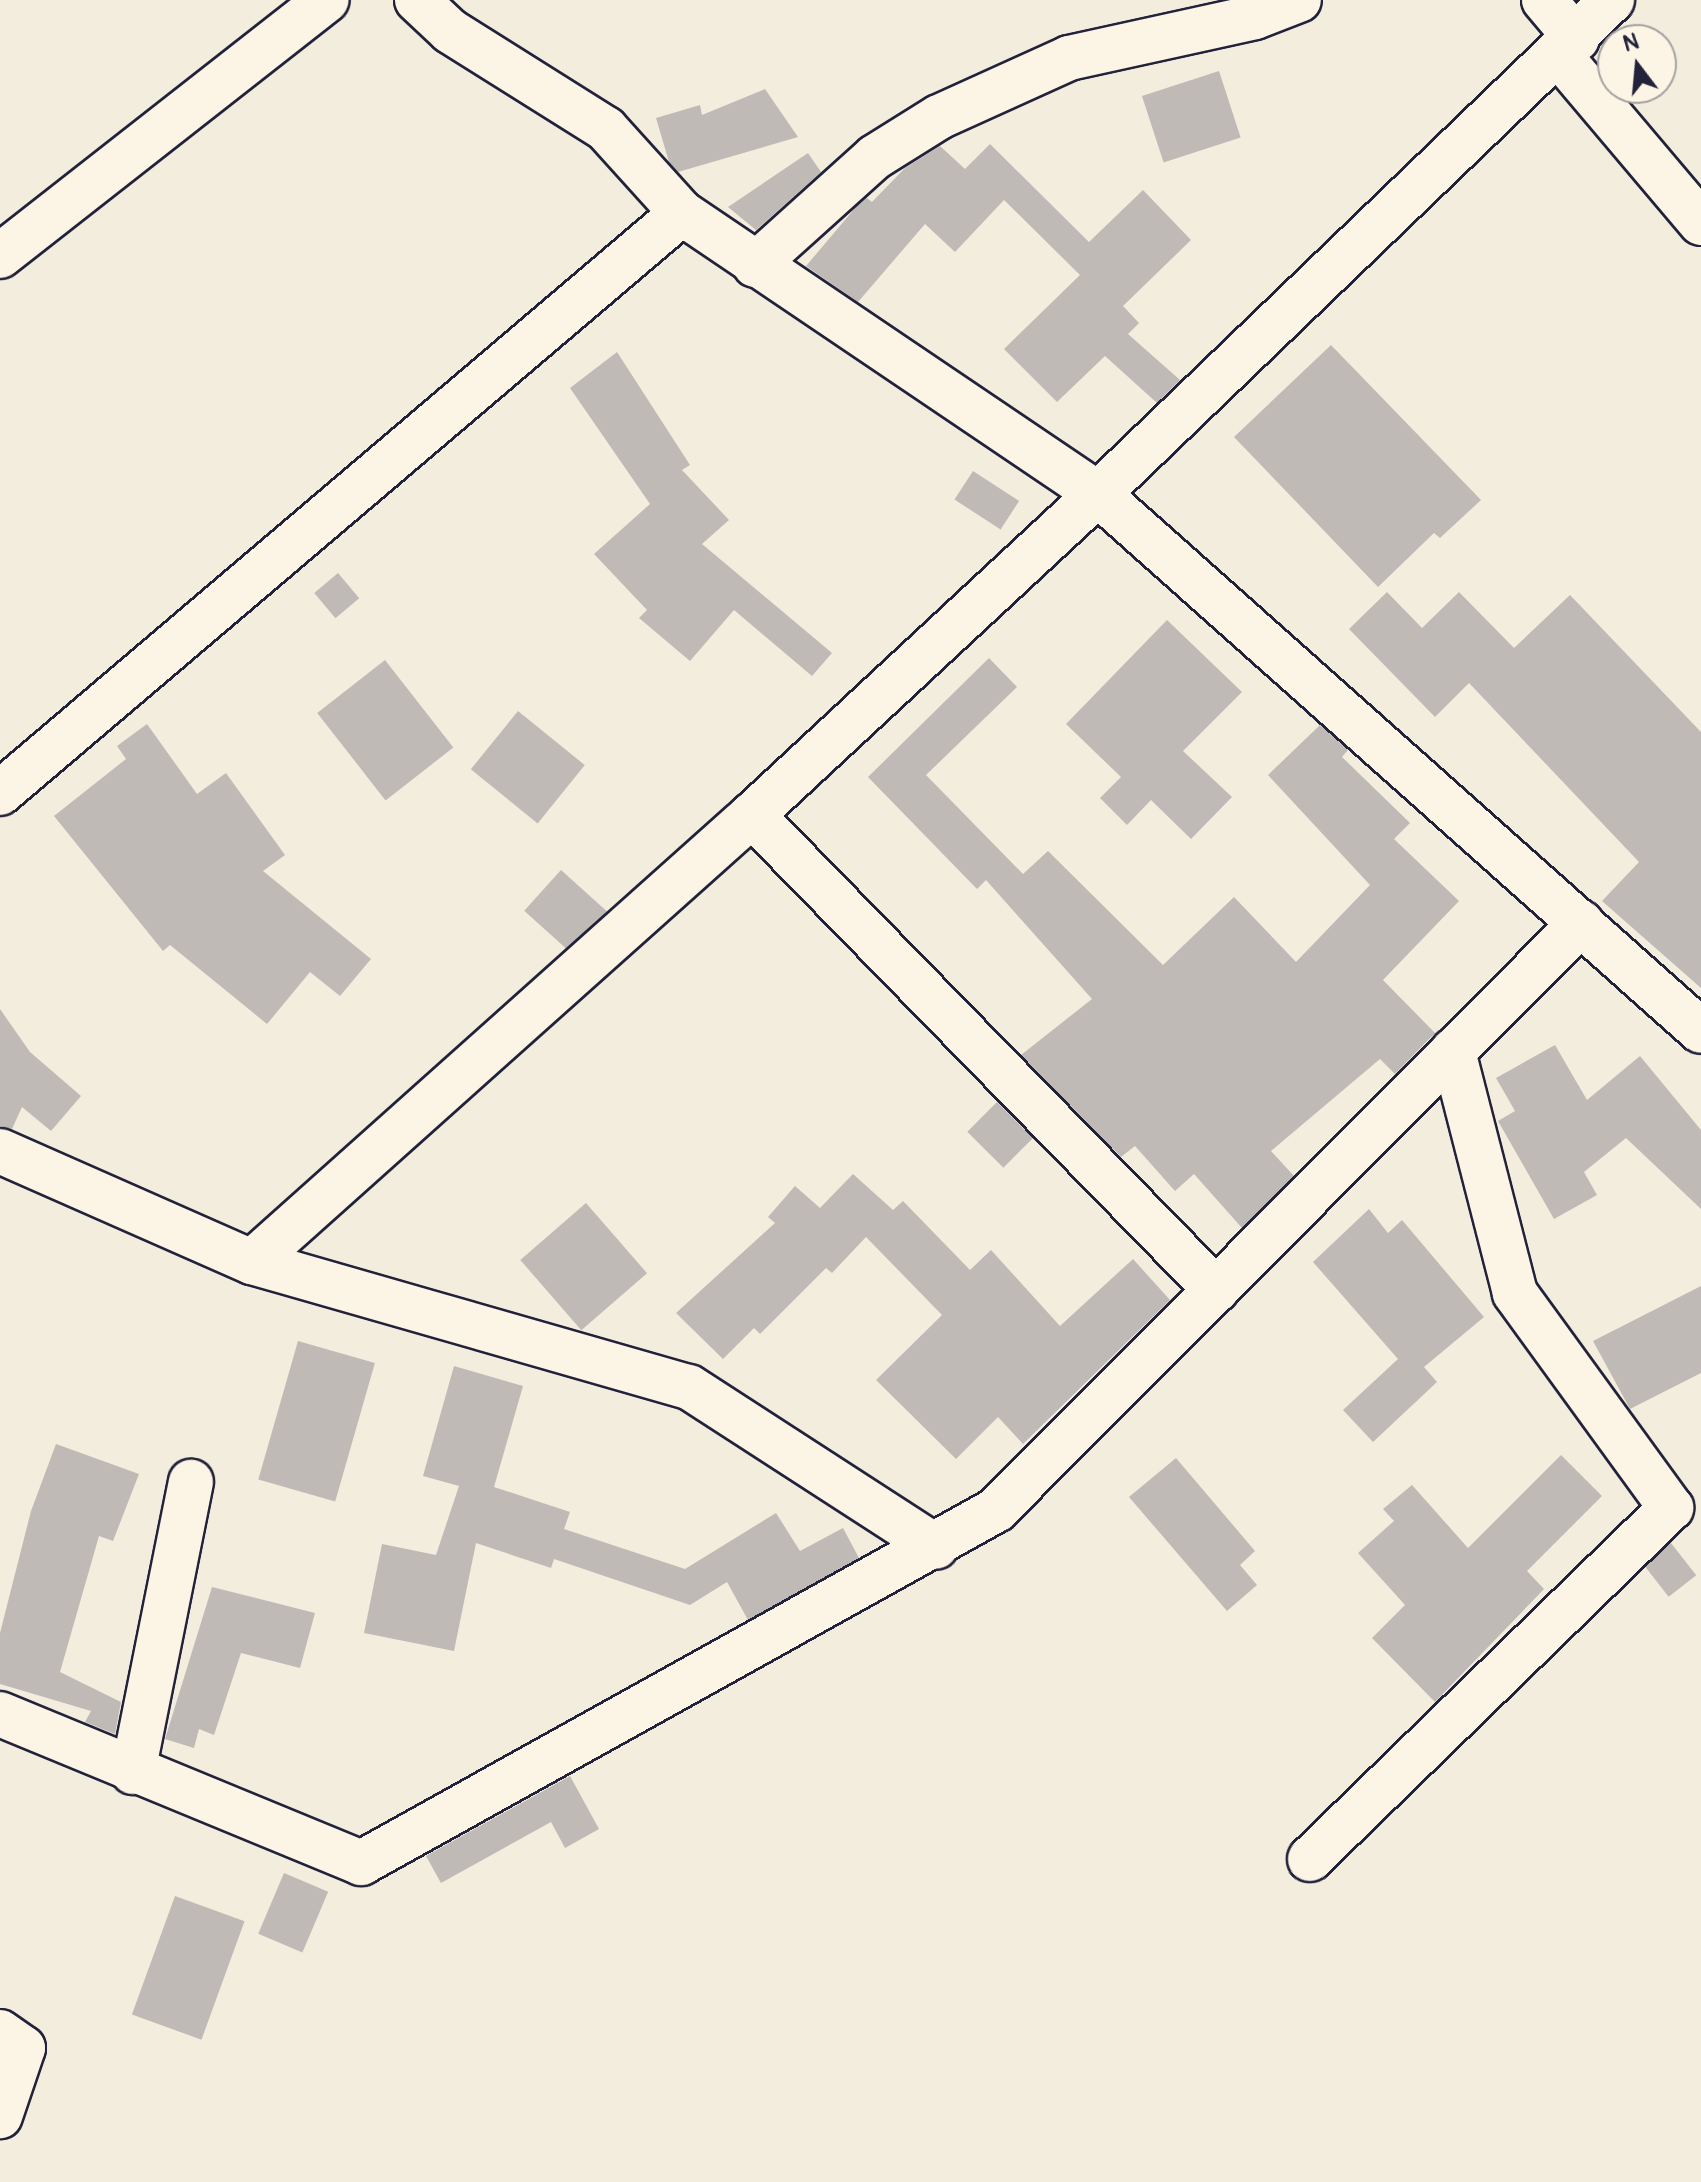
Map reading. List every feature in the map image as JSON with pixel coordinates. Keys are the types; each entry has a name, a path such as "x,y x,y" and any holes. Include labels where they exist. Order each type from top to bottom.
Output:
{"street":[{"path":"0,256 326,0"},
{"path":"417,0 450,31 606,129 682,213 1098,494 1701,1031"},
{"path":"755,265 875,157 939,117 1069,58 1255,17 1299,0"},
{"path":"1544,0 1568,47 1701,223"},
{"path":"252,1262 752,815 1098,494 1568,47 1612,0"},
{"path":"0,793 682,213"},
{"path":"752,815 1216,1290"},
{"path":"0,1714 133,1772 361,1863 936,1547 996,1510 1581,923"},
{"path":"1310,1859 1671,1508 1515,1293 1453,1051"},
{"path":"0,1151 252,1262 689,1387 936,1547"},
{"path":"133,1772 191,1482"},
{"path":"0,2032 23,2048 0,2116"}],"building":[{"path":"1219,71 1241,138 1164,163 1142,96"},
{"path":"765,89 798,137 678,172 669,162 656,118 700,105 702,115"},
{"path":"990,144 1089,242 1143,190 1191,240 1123,306 1139,323 1128,334 1180,380 1157,403 1105,356 1057,402 1004,349 1080,275 1004,200 955,252 925,224 858,302 806,266 856,207 867,198 872,202 905,168 940,146 965,169"},
{"path":"808,153 821,172 756,230 728,207"},
{"path":"1331,345 1481,500 1440,538 1434,533 1378,587 1234,437"},
{"path":"617,352 690,465 682,470 729,520 702,544 832,653 812,676 734,610 690,661 639,618 647,610 594,554 650,504 570,388"},
{"path":"973,471 1019,501 1001,529 954,500"},
{"path":"338,573 359,598 335,618 314,593"},
{"path":"1387,592 1422,628 1459,592 1514,648 1570,595 1701,732 1701,988 1602,901 1639,862 1469,683 1435,717 1349,629"},
{"path":"1167,620 1242,692 1183,751 1232,797 1191,839 1151,800 1127,825 1100,798 1121,777 1066,724"},
{"path":"989,658 1017,687 926,775 1023,874 1048,851 1163,965 1234,897 1296,962 1370,885 1268,775 1320,725 1348,750 1342,757 1410,823 1394,839 1459,901 1383,980 1435,1033 1395,1074 1380,1059 1271,1151 1294,1176 1242,1228 1194,1174 1175,1191 1135,1146 1121,1157 1021,1055 1092,999 986,880 977,889 868,777"},
{"path":"385,660 453,747 386,800 317,713"},
{"path":"518,711 585,765 538,823 471,769"},
{"path":"147,724 197,794 226,773 285,855 263,871 371,959 340,996 310,972 267,1024 170,945 163,951 54,816 126,759 117,746"},
{"path":"561,870 607,911 570,952 524,911"},
{"path":"0,1009 30,1052 81,1096 51,1131 22,1107 12,1129 0,1126"},
{"path":"1555,1045 1587,1100 1640,1056 1701,1130 1701,1209 1626,1138 1584,1172 1597,1195 1554,1219 1498,1121 1515,1111 1496,1078"},
{"path":"997,1102 1033,1138 1003,1168 967,1132"},
{"path":"853,1174 893,1210 903,1201 970,1270 991,1250 1060,1326 1133,1259 1170,1300 1023,1444 998,1417 956,1459 876,1380 942,1315 866,1237 832,1273 826,1268 760,1334 754,1328 723,1359 676,1313 775,1223 768,1217 795,1186 820,1208"},
{"path":"586,1203 647,1273 581,1330 520,1260"},
{"path":"1369,1209 1388,1233 1402,1220 1484,1317 1424,1367 1437,1382 1373,1442 1343,1410 1398,1359 1313,1262"},
{"path":"1701,1286 1701,1373 1630,1409 1593,1341"},
{"path":"298,1341 375,1363 335,1501 258,1479"},
{"path":"454,1366 523,1386 494,1487 570,1512 564,1529 685,1569 776,1513 800,1551 843,1528 859,1558 748,1620 727,1582 690,1605 554,1559 551,1568 476,1543 454,1651 364,1633 382,1544 436,1555 459,1486 423,1476"},
{"path":"56,1444 139,1474 113,1541 99,1536 60,1672 121,1702 115,1734 85,1722 91,1711 0,1684 0,1633 31,1511"},
{"path":"1561,1455 1602,1496 1527,1571 1544,1589 1435,1702 1372,1638 1405,1605 1358,1553 1394,1521 1383,1509 1412,1485 1468,1548"},
{"path":"1176,1458 1255,1551 1240,1565 1257,1585 1227,1611 1129,1497"},
{"path":"1671,1543 1696,1575 1669,1597 1643,1565"},
{"path":"212,1587 315,1613 300,1668 241,1653 214,1735 199,1729 194,1748 165,1739"},
{"path":"570,1776 599,1829 565,1848 551,1822 441,1883 426,1856"},
{"path":"284,1873 328,1892 302,1953 258,1934"},
{"path":"175,1896 245,1921 201,2040 132,2014"}]}
